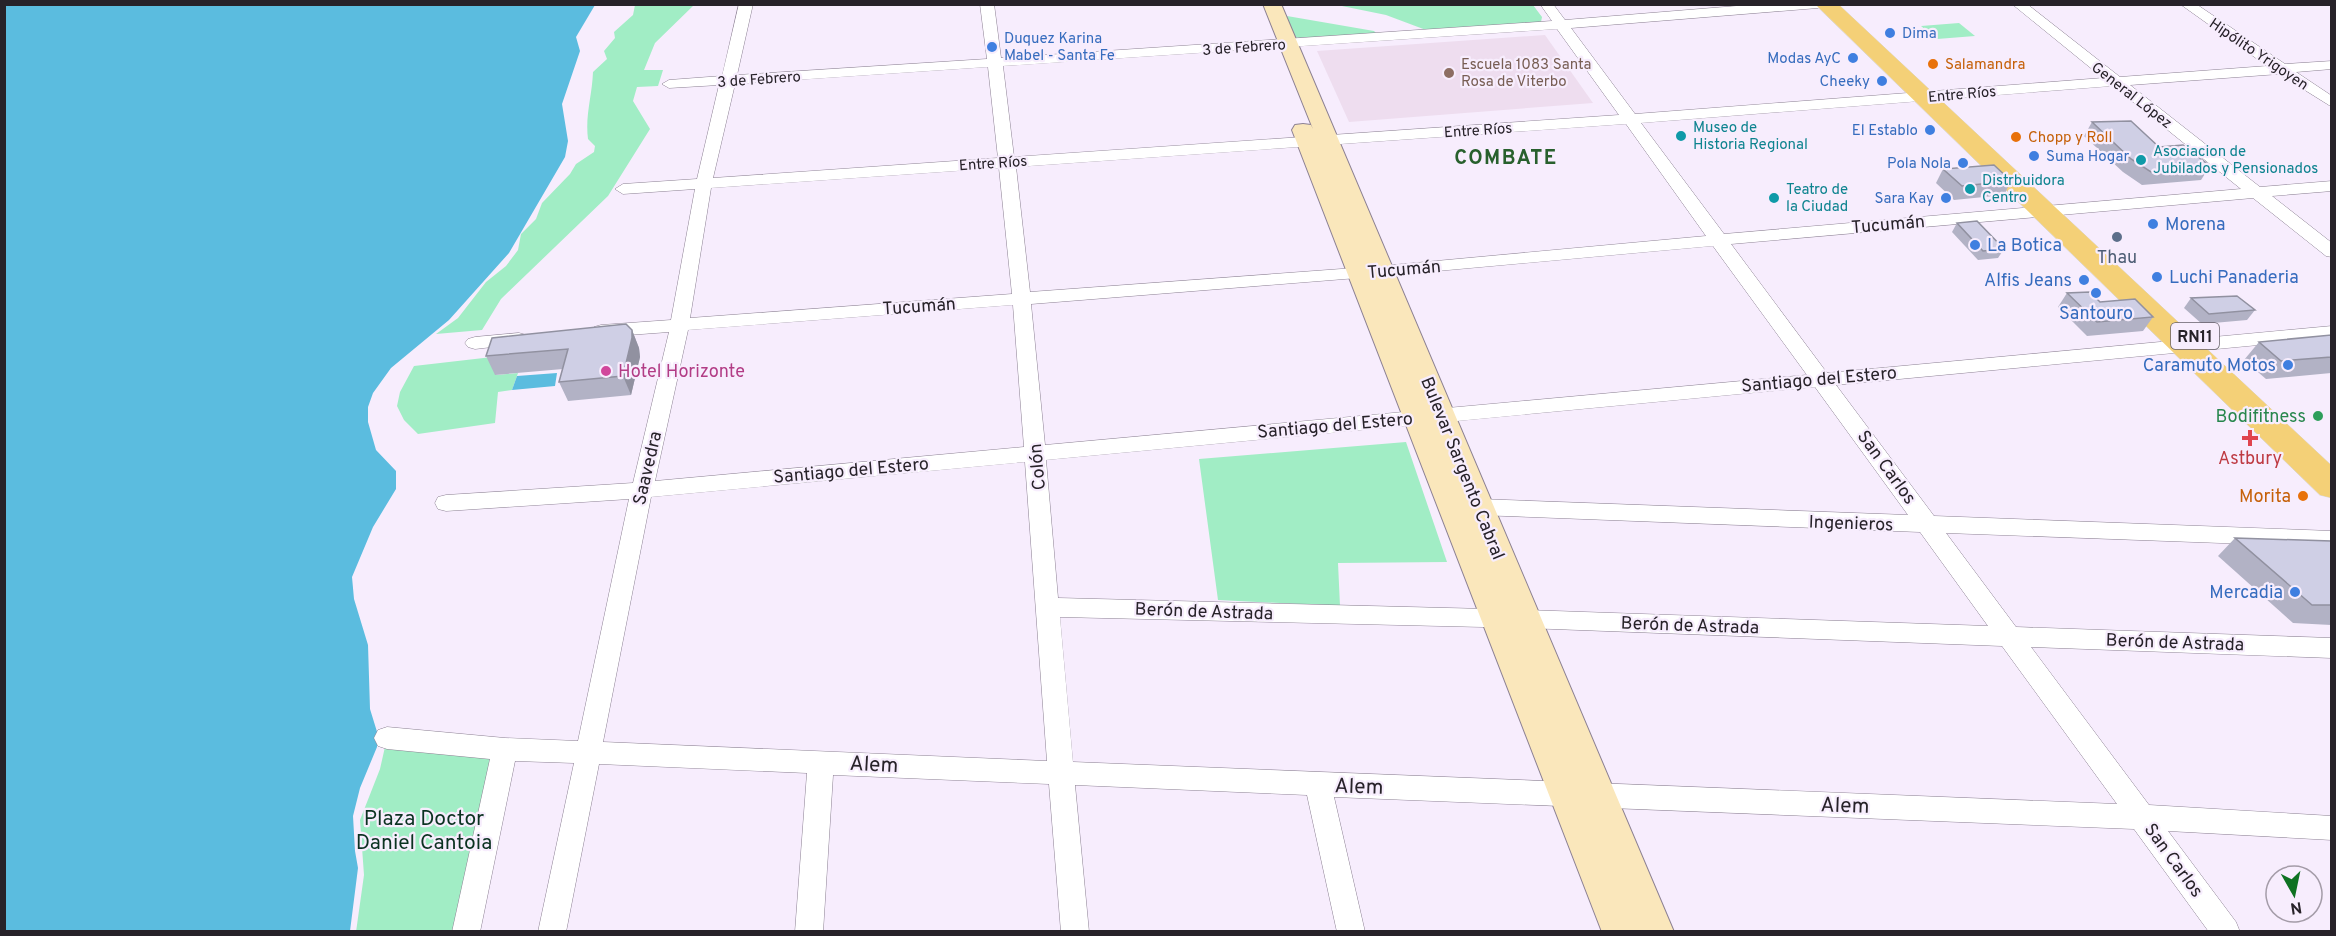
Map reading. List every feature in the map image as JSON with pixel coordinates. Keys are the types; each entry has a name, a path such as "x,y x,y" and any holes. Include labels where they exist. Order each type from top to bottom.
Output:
{"main road":[{"name":"Bulevar Sargento Cabral","path":"1256,4 1279,44 1511,620 1599,795 1655,932"},
{"name":"Bulevar Sargento Cabral","path":"1272,4 1279,44"},
{"name":"RN11","path":"1825,4 1930,96 2192,343 2331,486"},
{"name":"RN11","path":"1841,4 1930,96"},
{"name":"RN11","path":"2192,343 2331,463"},
{"name":"Bulevar Sargento Cabral","path":"1429,416 1479,507 1511,620 1566,795 1621,932"}],"street":[{"name":"Saavedra","path":"552,932 642,490 680,323 704,183 746,4"},
{"name":"Colón","path":"987,4 1008,162 1022,298 1075,932"},
{"name":"San Carlos","path":"1546,4 1931,526 2226,932"},
{"name":"3 de Febrero","path":"669,84 1561,25 1818,4"},
{"name":"General López","path":"2018,4 2331,252"},
{"name":"Hipólito Yrigoyen","path":"2186,4 2331,103"},
{"name":"Entre Ríos","path":"623,189 1631,119 2331,65"},
{"name":"Tucumán","path":"578,333 680,323 1370,272 2050,209 2331,186"},
{"name":"Santiago del Estero","path":"446,503 642,490 2192,343 2331,332"},
{"path":"475,343 532,338"},
{"name":"Ingenieros","path":"1479,507 1931,526 2331,539"},
{"name":"Berón de Astrada","path":"1048,607 2010,635 2331,648"},
{"name":"Alem","path":"387,738 505,748 1566,795 2143,817 2331,828"},
{"path":"466,932 505,748"},
{"path":"809,932 821,761"},
{"path":"1318,784 1351,932"}],"shaded area":[{"name":"Escuela 1083 Santa Rosa de Viterbo","path":"1545,35 1593,103 1349,122 1317,51"}],"green space":[{"path":"635,5 694,5 655,43 644,70 663,70 658,86 637,87 633,101 650,129 608,196 501,299 482,330 436,334 458,318 486,282 506,266 518,250 521,234 536,219 542,203 570,174 576,164 594,152 595,146 588,139 587,130 593,72 607,59 604,51 615,38 614,32 633,15"},
{"path":"1337,5 1533,5 1542,17 1541,22 1426,30 1386,15"},
{"path":"1287,16 1374,31 1377,34 1305,39 1294,37"},
{"path":"1959,23 1975,36 1937,39 1921,26"},
{"path":"501,356 496,375 518,373 512,390 498,392 495,423 418,434 404,420 397,406 400,392 414,366"},
{"path":"1406,442 1447,562 1338,563 1340,606 1218,600 1199,459"},
{"name":"Plaza Doctor Daniel Cantoia","path":"387,738 505,749 466,931 356,932 364,875 360,820 380,769"}],"water":[{"path":"5,5 595,5 576,37 580,51 562,104 568,141 565,157 509,253 449,320 391,368 373,393 368,407 368,422 376,450 396,471 396,489 373,527 352,577 354,599 368,645 370,709 378,735 377,747 360,788 353,816 358,868 350,931 5,932"},
{"path":"557,373 555,386 512,390 517,376"}],"building":[{"path":"2131,121 2159,147 2183,145 2210,166 2151,172 2131,159 2092,122"},
{"path":"1994,165 2011,181 1962,186 1943,169"},
{"path":"1977,221 2004,249 1983,251 1957,223"},
{"path":"2090,292 2100,302 2135,299 2153,317 2097,322 2067,293"},
{"path":"2237,296 2255,310 2209,314 2191,298"},
{"path":"626,324 632,330 632,338 623,376 559,382 568,349 486,356 492,338"},
{"path":"2331,335 2331,357 2281,361 2259,342"},
{"path":"2235,538 2331,541 2331,605 2312,605"}],"place":[{"name":"Dima","path":"1890,33"},
{"name":"Duquez Karina Mabel - Santa Fe","path":"992,47"},
{"name":"Modas AyC","path":"1853,58"},
{"name":"Salamandra","path":"1933,64"},
{"name":"Escuela 1083 Santa Rosa de Viterbo","path":"1449,73"},
{"name":"Cheeky","path":"1882,81"},
{"name":"El Establo","path":"1930,130"},
{"name":"Museo de Historia Regional","path":"1681,136"},
{"name":"Chopp y Roll","path":"2016,137"},
{"name":"Suma Hogar","path":"2034,156"},
{"name":"Asociacion de Jubilados y Pensionados","path":"2141,160"},
{"name":"Pola Nola","path":"1963,163"},
{"name":"Distrbuidora Centro","path":"1970,189"},
{"name":"Teatro de la Ciudad","path":"1774,198"},
{"name":"Sara Kay","path":"1946,198"},
{"name":"Morena","path":"2153,224"},
{"name":"Thau","path":"2117,237"},
{"name":"La Botica","path":"1975,245"},
{"name":"Luchi Panaderia","path":"2157,277"},
{"name":"Alfis Jeans","path":"2084,280"},
{"name":"Santouro","path":"2096,293"},
{"name":"Caramuto Motos","path":"2288,365"},
{"name":"Hotel Horizonte","path":"606,371"},
{"name":"Bodifitness","path":"2318,416"},
{"name":"Astbury","path":"2250,438"},
{"name":"Morita","path":"2303,496"},
{"name":"Mercadia","path":"2295,592"}],"district":[{"name":"COMBATE","path":"1506,157"}]}
